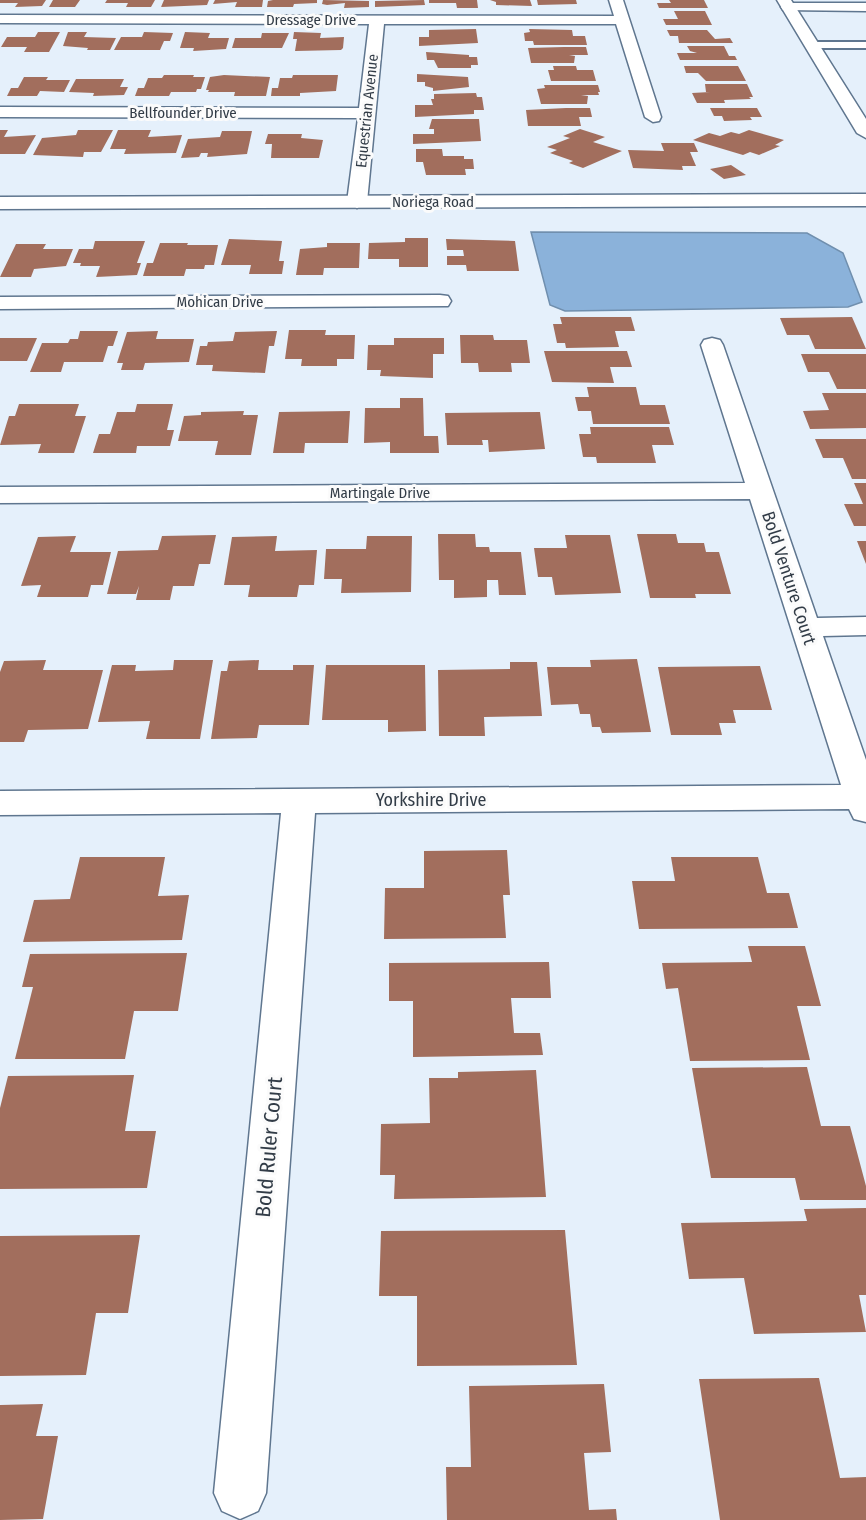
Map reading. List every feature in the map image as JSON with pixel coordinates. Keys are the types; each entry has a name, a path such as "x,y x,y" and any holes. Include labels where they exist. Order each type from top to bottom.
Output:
{"street":[{"path":"616,0 653,117"},
{"path":"786,4 866,8"},
{"path":"786,4 866,133"},
{"name":"Dressage Drive","path":"0,19 622,20"},
{"name":"Equestrian Avenue","path":"357,202 377,20"},
{"name":"Bellfounder Drive","path":"0,112 367,113"},
{"name":"Noriega Road","path":"0,203 866,200"},
{"name":"Mohican Drive","path":"0,303 440,301"},
{"name":"Bold Venture Court","path":"712,345 864,804"},
{"name":"Martingale Drive","path":"0,495 760,491"},
{"path":"805,627 866,626"},
{"name":"Yorkshire Drive","path":"0,803 299,801 864,804"},
{"name":"Bold Ruler Court","path":"240,1493 299,801"}],"lane":[{"path":"812,45 866,45"}],"water":[{"path":"531,232 807,233 843,253 862,302 848,307 565,311 550,305"}],"building":[{"path":"0,0 46,0 42,6 15,7 18,3 0,3"},
{"path":"53,0 80,0 75,7 49,7"},
{"path":"107,0 155,0 151,7 126,7 128,3 105,3"},
{"path":"164,0 209,0 207,5 161,7"},
{"path":"215,0 263,0 262,7 235,7 237,2 213,4"},
{"path":"317,0 317,3 294,4 293,7 267,7 268,1"},
{"path":"323,0 369,1 369,7 344,8 345,3 327,5 322,4"},
{"path":"424,0 425,5 375,7 375,1"},
{"path":"429,0 477,0 478,8 457,8 456,3 429,3"},
{"path":"490,0 530,0 532,6 496,5 496,2"},
{"path":"537,0 576,0 577,4 538,5"},
{"path":"669,0 704,0 708,8 659,8 657,3 671,3"},
{"path":"674,11 705,11 712,25 666,25 663,19 678,19"},
{"path":"476,29 478,43 419,46 419,37 429,37 429,30"},
{"path":"529,29 572,30 573,36 585,36 587,45 534,45 533,41 525,41 524,33 530,32"},
{"path":"667,30 707,30 715,39 730,38 733,43 679,43 678,36 670,36"},
{"path":"38,32 60,32 49,52 24,52 27,47 1,47 7,37 35,37"},
{"path":"68,32 87,32 84,37 116,38 110,50 87,50 88,48 63,46"},
{"path":"144,32 173,33 170,41 164,41 160,50 114,50 121,37 142,37"},
{"path":"185,32 210,33 208,38 229,38 226,49 193,51 194,48 180,48"},
{"path":"294,32 321,33 320,38 344,37 343,48 341,50 295,51 297,39 293,39"},
{"path":"262,33 289,33 282,48 232,48 235,38 261,38"},
{"path":"687,46 724,46 729,56 735,56 737,60 680,60 677,53 697,53 690,51"},
{"path":"586,47 588,55 569,55 575,56 574,63 531,63 528,48"},
{"path":"426,52 477,57 478,65 471,65 471,68 438,68 434,60 427,60"},
{"path":"553,66 576,66 577,70 593,70 596,81 551,81 548,70 554,70"},
{"path":"684,66 738,66 746,81 706,81 698,73 686,73"},
{"path":"417,74 468,77 469,87 433,91 433,88 425,86 425,82 417,82"},
{"path":"164,75 205,77 201,89 197,89 196,92 171,92 169,96 135,96 138,88 144,88 148,78 162,78"},
{"path":"224,75 270,77 266,96 234,96 235,92 208,92 209,90 206,90 210,77"},
{"path":"293,75 338,75 336,91 300,93 300,96 271,96 272,88 278,88 280,78 292,78"},
{"path":"24,77 70,80 64,92 40,91 37,96 7,96 11,88 18,88"},
{"path":"76,79 124,79 120,87 128,87 124,95 93,96 94,93 69,92"},
{"path":"705,84 747,84 753,97 724,100 725,103 697,103 692,93 710,92 706,92"},
{"path":"544,85 598,85 600,92 598,92 599,95 581,95 588,96 587,104 541,104 537,89 545,88"},
{"path":"476,93 477,97 482,97 484,110 474,110 474,114 415,117 415,105 433,105 431,99 434,99 434,94"},
{"path":"590,108 592,117 579,117 581,126 528,126 526,110"},
{"path":"710,108 757,108 762,117 750,117 752,120 724,121 722,116 714,116"},
{"path":"432,119 479,119 481,141 413,144 413,134 434,134 434,129 429,129"},
{"path":"580,129 605,137 593,142 622,151 583,168 569,163 573,161 550,153 557,150 547,147 570,138 563,136"},
{"path":"0,130 8,130 4,137 36,135 25,154 0,154"},
{"path":"78,130 113,130 101,152 84,152 83,157 33,155 42,138 76,135"},
{"path":"118,130 151,130 148,137 182,135 176,153 124,154 126,149 110,149"},
{"path":"749,130 784,140 775,145 780,146 759,155 750,152 743,155 693,140 709,133 720,136 731,132 739,134"},
{"path":"222,131 252,131 247,154 207,157 208,153 201,153 199,157 181,158 188,139 220,137"},
{"path":"268,134 302,134 301,138 323,140 319,158 271,158 272,144 265,144"},
{"path":"661,143 694,143 698,152 690,152 696,166 682,166 683,170 633,168 628,150 664,151"},
{"path":"416,149 442,149 443,156 464,156 464,159 473,159 474,169 465,169 466,175 426,175 423,162 416,162"},
{"path":"731,165 746,175 724,179 710,169"},
{"path":"405,238 428,238 428,267 399,267 399,259 368,259 369,243 405,242"},
{"path":"229,239 282,241 279,261 284,261 282,274 249,274 251,265 221,265"},
{"path":"446,239 515,241 519,271 467,271 466,265 447,265 447,256 464,256 463,250 447,250"},
{"path":"95,241 145,241 137,263 141,263 137,275 96,277 100,266 80,266 81,263 73,263 79,249 93,249"},
{"path":"160,243 218,245 214,265 205,265 204,269 186,269 184,276 143,276 147,263 153,263"},
{"path":"327,243 360,243 359,268 324,268 323,275 296,275 300,249 327,247"},
{"path":"16,244 46,244 43,249 73,249 66,266 34,269 31,277 0,277"},
{"path":"560,317 631,317 635,331 615,331 619,347 566,348 565,343 557,343 553,324 562,324"},
{"path":"852,317 866,349 815,349 809,335 787,335 780,318"},
{"path":"289,330 326,330 325,335 355,335 354,359 337,359 337,366 301,366 302,359 285,359"},
{"path":"80,331 118,331 113,346 108,346 103,362 64,362 61,372 30,372 42,343 68,343 70,339 78,339"},
{"path":"158,331 156,339 194,339 189,362 145,363 143,370 121,370 123,363 117,363 127,332"},
{"path":"277,331 274,346 269,346 265,373 212,371 213,365 196,365 200,346 207,346 208,342 233,341 235,332"},
{"path":"460,335 493,335 494,340 527,340 530,363 511,363 512,372 479,372 478,363 461,363"},
{"path":"0,338 37,338 27,361 0,361"},
{"path":"394,338 444,338 444,354 433,354 433,378 380,376 381,370 367,370 368,345 394,345"},
{"path":"544,351 627,351 632,367 610,367 614,383 552,382"},
{"path":"801,354 866,354 866,389 837,389 829,372 808,372"},
{"path":"587,387 636,387 640,405 665,405 670,424 593,424 591,411 578,411 575,397 589,397"},
{"path":"822,393 866,393 866,428 810,429 803,411 829,410"},
{"path":"400,398 423,398 424,436 438,436 439,453 390,453 390,442 364,443 365,408 400,408"},
{"path":"19,404 79,404 75,416 86,416 74,453 38,453 41,444 0,445 9,416 15,416"},
{"path":"137,404 173,404 167,430 174,430 170,446 137,446 136,453 93,453 99,434 110,434 117,412 135,412"},
{"path":"244,411 243,415 258,415 251,455 215,455 218,441 178,441 184,416 201,415 201,412"},
{"path":"350,411 348,443 305,443 304,453 273,453 279,412"},
{"path":"540,412 545,449 489,452 488,440 482,440 483,445 447,445 445,413"},
{"path":"590,427 669,427 674,445 652,445 656,463 597,463 596,457 583,457 579,434 591,434"},
{"path":"815,439 866,439 866,479 852,479 843,458 823,458"},
{"path":"854,483 866,483 866,526 854,526 844,504 863,504"},
{"path":"438,534 475,534 476,547 489,547 490,552 521,552 526,595 499,595 498,580 487,580 487,597 454,598 454,580 439,580"},
{"path":"637,534 676,534 678,543 704,543 706,552 719,552 731,594 695,594 696,598 650,598"},
{"path":"216,535 210,564 199,564 194,586 173,586 170,600 136,600 139,586 136,594 107,594 118,551 158,550 162,536"},
{"path":"565,535 610,535 621,593 555,595 552,577 538,577 534,548 567,548"},
{"path":"76,536 70,552 111,552 103,585 91,585 88,597 37,597 41,585 21,586 38,537"},
{"path":"277,536 275,551 317,550 314,585 299,585 297,597 248,597 250,585 224,585 232,537"},
{"path":"367,536 412,536 411,592 341,593 342,579 324,579 326,549 366,549"},
{"path":"857,541 866,541 866,564"},
{"path":"637,659 651,732 602,733 600,727 592,727 590,714 580,714 578,704 551,705 547,667 591,667 590,660"},
{"path":"46,660 43,670 103,670 88,729 28,730 24,742 0,742 0,672 4,661"},
{"path":"174,660 213,660 200,739 146,739 150,721 98,722 112,665 136,665 135,671 173,670"},
{"path":"259,660 258,670 293,670 293,665 314,665 309,725 259,725 257,738 211,739 221,671 227,671 229,661"},
{"path":"510,662 537,662 542,716 484,717 485,736 439,736 438,670 510,669"},
{"path":"326,665 425,665 426,731 388,732 388,720 322,720"},
{"path":"760,666 772,710 733,710 736,723 719,723 722,735 671,735 658,667"},
{"path":"507,850 510,895 503,895 506,938 384,939 385,888 424,888 424,851"},
{"path":"80,857 165,857 158,896 189,895 182,940 23,942 34,900 70,899"},
{"path":"671,857 758,857 767,893 789,893 798,928 639,929 632,881 675,881"},
{"path":"748,946 805,946 821,1006 797,1006 810,1060 690,1061 678,988 666,989 662,963 752,962"},
{"path":"187,953 178,1011 134,1011 125,1059 15,1059 33,987 22,987 30,954"},
{"path":"549,962 551,998 511,998 514,1033 540,1033 543,1055 413,1057 413,1001 389,1001 389,963"},
{"path":"807,1067 821,1126 850,1126 866,1186 866,1200 800,1200 795,1178 711,1178 692,1068"},
{"path":"536,1070 546,1197 394,1199 395,1175 380,1175 381,1124 430,1123 429,1078 458,1078 458,1072"},
{"path":"134,1075 125,1131 156,1131 147,1188 0,1189 0,1108 8,1076"},
{"path":"866,1208 866,1295 859,1295 866,1332 754,1334 744,1278 689,1279 681,1223 807,1221 804,1209"},
{"path":"565,1230 577,1365 417,1366 417,1296 379,1296 381,1231"},
{"path":"140,1235 128,1313 96,1313 86,1375 0,1376 0,1236"},
{"path":"819,1378 840,1478 866,1477 866,1520 720,1520 699,1379"},
{"path":"604,1384 611,1452 584,1453 589,1510 616,1509 617,1520 447,1520 446,1467 471,1467 469,1386"},
{"path":"43,1404 36,1436 58,1436 43,1519 0,1520 0,1405"}]}
